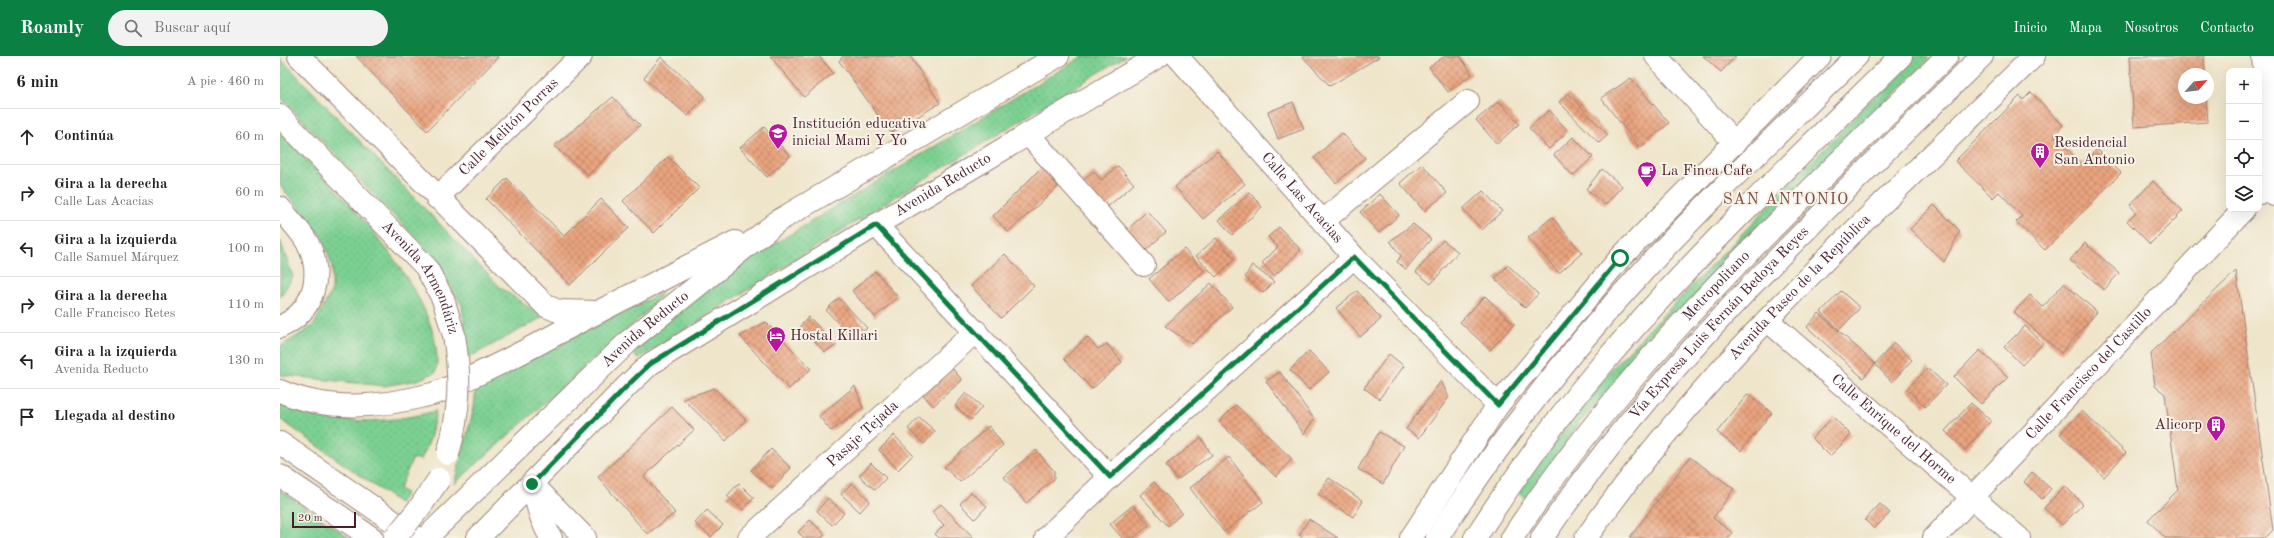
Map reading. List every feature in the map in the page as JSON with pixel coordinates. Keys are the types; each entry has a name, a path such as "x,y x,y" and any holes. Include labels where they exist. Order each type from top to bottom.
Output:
{"main road":[{"path":"299,56 437,198 546,306 558,311 598,312"},
{"name":"Calle Melitón Porras","path":"437,198 582,56"},
{"name":"Avenida Reducto","path":"426,538 630,340 778,220 1058,56"},
{"name":"Avenida Reducto","path":"478,538 650,364 876,225 1159,56"},
{"name":"Calle Las Acacias","path":"1178,56 1354,257 1498,405"},
{"path":"1656,56 1735,143"},
{"path":"1411,538 1498,405 1620,258 1820,56"},
{"path":"1437,538 1521,417 1597,323 1690,222 1857,56"},
{"path":"1475,538 1500,499 1556,422 1600,366 1741,214 1901,56"},
{"name":"Metropolitano","path":"1512,538 1581,443 1656,351 1747,255 1947,56"},
{"name":"Vía Expresa Luis Fernán Bedoya Reyes","path":"1542,538 1582,482 1639,410 1710,328 1982,56"},
{"name":"Avenida Paseo de la República","path":"1586,538 1672,425 1767,320 2034,56"},
{"path":"2263,56 2270,186"},
{"path":"1323,222 1468,101"},
{"name":"Avenida Armendáriz","path":"280,116 426,267 443,299 454,335 460,395 456,425 448,454 438,479 420,507 395,538"},
{"path":"1028,134 1144,264"},
{"path":"280,208 306,240 313,256 316,272 315,286 306,308 296,317 280,326"},
{"name":"Calle Francisco del Castillo","path":"1934,538 2241,212"},
{"path":"280,391 297,399 345,406 385,403 433,394 499,365 598,312 778,220"},
{"path":"876,225 1110,477"},
{"path":"1046,538 1110,477 1354,257"},
{"name":"Calle Enrique del Horme","path":"1767,320 2019,538"},
{"name":"Pasaje Tejada","path":"749,538 976,331"},
{"path":"280,443 417,538"},
{"path":"280,476 372,538"},
{"path":"532,484 536,503 551,538"},
{"path":"532,484 585,538"}],"green space":[{"path":"1083,56 1126,56 887,202 638,359 633,353 678,309 758,254"},
{"path":"1914,56 1927,56 1929,59 1678,314 1580,422 1527,500 1517,491 1614,366"},
{"path":"280,58 501,288 543,317 468,358 462,305 427,250 280,97"},
{"path":"280,132 355,210 406,276 424,310 435,342 436,372 418,380 384,386 280,375 280,347 314,325 332,290 332,266 323,238 280,185"},
{"path":"280,240 293,277 280,297"},
{"path":"662,292 654,305 454,484 474,408 476,387"},
{"path":"280,405 321,416 358,421 395,419 436,411 430,439 421,460 413,458 399,489 406,493 399,503 280,419"},
{"path":"280,490 350,538 280,538"}],"building":[{"path":"356,56 497,56 498,57 427,131"},
{"path":"770,56 819,56 833,73 804,97"},
{"path":"843,56 910,56 940,103 891,133 839,61"},
{"path":"1302,56 1378,56 1379,57 1330,86"},
{"path":"1445,56 1460,56 1472,74 1448,92 1429,67"},
{"path":"1703,56 1736,56 1721,72"},
{"path":"2130,56 2204,56 2205,68 2178,68 2178,104 2206,104 2208,122 2134,127"},
{"path":"661,57 705,96 688,116 644,78"},
{"path":"1631,78 1669,123 1640,148 1601,98"},
{"name":"Residencial San Antonio","path":"2031,92 2063,125 2054,135 2082,164 2097,149 2121,173 2045,250 2016,222 2022,216 1999,192 1993,198 1955,161 2020,96 2023,100"},
{"path":"1568,93 1608,135 1599,143 1559,102"},
{"path":"613,97 640,125 588,175 554,146"},
{"path":"1499,101 1519,124 1497,144 1476,120"},
{"path":"1293,102 1304,129 1278,139 1268,112"},
{"path":"1549,110 1568,131 1549,149 1529,128"},
{"path":"764,127 790,156 767,177 740,148"},
{"path":"1342,133 1365,158 1336,183 1314,158"},
{"path":"1573,137 1593,157 1573,176 1554,155"},
{"path":"1217,151 1245,184 1203,219 1175,187"},
{"path":"668,157 699,188 654,233 623,201"},
{"path":"1422,164 1447,193 1424,211 1400,183"},
{"path":"1043,166 1058,187 1008,232 993,216"},
{"path":"1118,166 1134,184 1105,209 1081,182 1093,171 1101,180"},
{"path":"1602,169 1622,186 1605,205 1586,189"},
{"path":"507,178 564,236 601,199 629,228 570,285 486,199"},
{"path":"2153,181 2183,211 2150,244 2127,221 2136,212 2130,205"},
{"path":"1483,191 1502,211 1482,230 1463,209"},
{"path":"1250,193 1262,207 1232,235 1219,220"},
{"path":"1380,194 1399,215 1379,233 1360,212"},
{"path":"1934,205 1960,231 1944,262 1910,229"},
{"path":"1147,211 1166,232 1146,250 1127,230"},
{"path":"1552,217 1582,253 1559,273 1528,238"},
{"path":"1413,224 1431,239 1406,269 1397,262 1401,256 1390,241"},
{"path":"1279,227 1301,250 1274,276 1262,263 1278,247 1268,237"},
{"path":"1216,238 1235,259 1216,277 1196,256"},
{"path":"1443,240 1458,252 1431,284 1416,272"},
{"path":"2085,243 2119,273 2104,290 2070,260"},
{"path":"1184,249 1204,271 1169,302 1149,279"},
{"path":"1005,254 1034,286 1001,318 971,286"},
{"path":"1252,265 1274,282 1263,293 1245,277"},
{"path":"1508,265 1538,294 1525,308 1495,279"},
{"path":"875,271 898,297 875,317 852,291"},
{"name":"Alicorp","path":"2236,271 2273,530 2265,538 2165,538 2148,520 2178,490 2165,394 2155,386 2151,353"},
{"path":"1211,283 1232,307 1192,344 1165,326"},
{"path":"2064,283 2097,312 2061,353 2014,312 2030,295 2043,307"},
{"path":"1357,291 1381,319 1360,337 1336,308"},
{"path":"1841,291 1860,308 1839,330 1821,312"},
{"path":"1485,296 1514,324 1490,350 1460,322"},
{"path":"839,298 867,328 854,340 826,310"},
{"path":"1819,313 1875,364 1863,378 1807,327"},
{"path":"809,317 837,345 825,352 800,326"},
{"name":"Hostal Killari","path":"766,322 811,369 789,389 740,336"},
{"path":"2025,326 2043,343 2022,365 2004,347"},
{"path":"1087,337 1098,349 1107,344 1122,362 1092,389 1064,359"},
{"path":"1894,343 1912,360 1892,382 1875,364"},
{"path":"1980,350 2008,377 1981,404 1954,377"},
{"path":"1309,351 1329,372 1309,390 1290,370"},
{"path":"1389,354 1404,366 1379,399 1364,388"},
{"path":"952,368 962,380 933,406 920,391 930,382 933,386"},
{"path":"1928,368 1946,385 1925,407 1907,389"},
{"path":"1280,372 1314,419 1304,434 1266,381"},
{"path":"1441,381 1449,397 1419,438 1406,429"},
{"path":"855,386 863,408 831,431 819,416"},
{"path":"714,388 746,420 726,441 683,399"},
{"path":"966,393 982,407 971,420 955,406"},
{"path":"1748,394 1772,413 1741,451 1717,432"},
{"path":"1971,403 1991,421 1965,450 1945,431"},
{"path":"1236,405 1292,459 1276,477 1219,422"},
{"path":"672,407 694,430 644,476 675,513 647,534 598,477"},
{"path":"2082,411 2126,453 2104,477 2060,434"},
{"path":"919,417 935,431 924,444 908,429"},
{"path":"1833,417 1851,435 1830,456 1812,438"},
{"path":"989,426 1003,445 960,482 944,467"},
{"path":"1379,432 1404,446 1383,484 1358,469"},
{"path":"894,435 913,455 898,470 879,450"},
{"path":"1201,438 1212,455 1177,480 1166,465"},
{"path":"771,449 791,468 772,489 751,470"},
{"path":"1036,450 1054,471 1054,479 1026,503 1004,477"},
{"path":"1229,457 1263,502 1224,532 1190,488"},
{"path":"1690,457 1734,489 1713,518 1733,533 1729,538 1630,537"},
{"path":"871,463 886,478 875,490 859,476"},
{"path":"2032,472 2051,489 2042,499 2024,482"},
{"path":"1329,478 1363,501 1353,517 1318,494"},
{"path":"1154,482 1182,513 1168,526 1140,495"},
{"path":"739,483 754,498 743,510 727,496"},
{"path":"852,483 870,501 860,512 841,494"},
{"path":"2065,486 2083,504 2062,525 2044,508"},
{"path":"971,492 987,506 975,519 960,504"},
{"path":"828,498 844,513 832,525 817,511"},
{"path":"941,504 974,538 939,538 935,534 944,525 932,512"},
{"path":"1880,504 1890,513 1874,529 1865,520"},
{"path":"1133,505 1149,525 1134,538 1122,538 1110,524"},
{"path":"707,510 723,525 711,537 695,523"},
{"path":"1309,519 1338,538 1303,538 1299,535"},
{"path":"810,520 825,534 822,538 804,538 798,532"}],"place":[{"name":"Institución educativa inicial Mami Y Yo","path":"778,150"},
{"name":"Residencial San Antonio","path":"2040,169"},
{"name":"La Finca Cafe","path":"1647,188"},
{"name":"Hostal Killari","path":"776,353"},
{"name":"Alicorp","path":"2216,442"}],"district":[{"name":"SAN ANTONIO","path":"1786,200"}],"route":[{"path":"532,484 650,364 876,225 1110,477 1354,257 1498,405 1620,258"}]}
